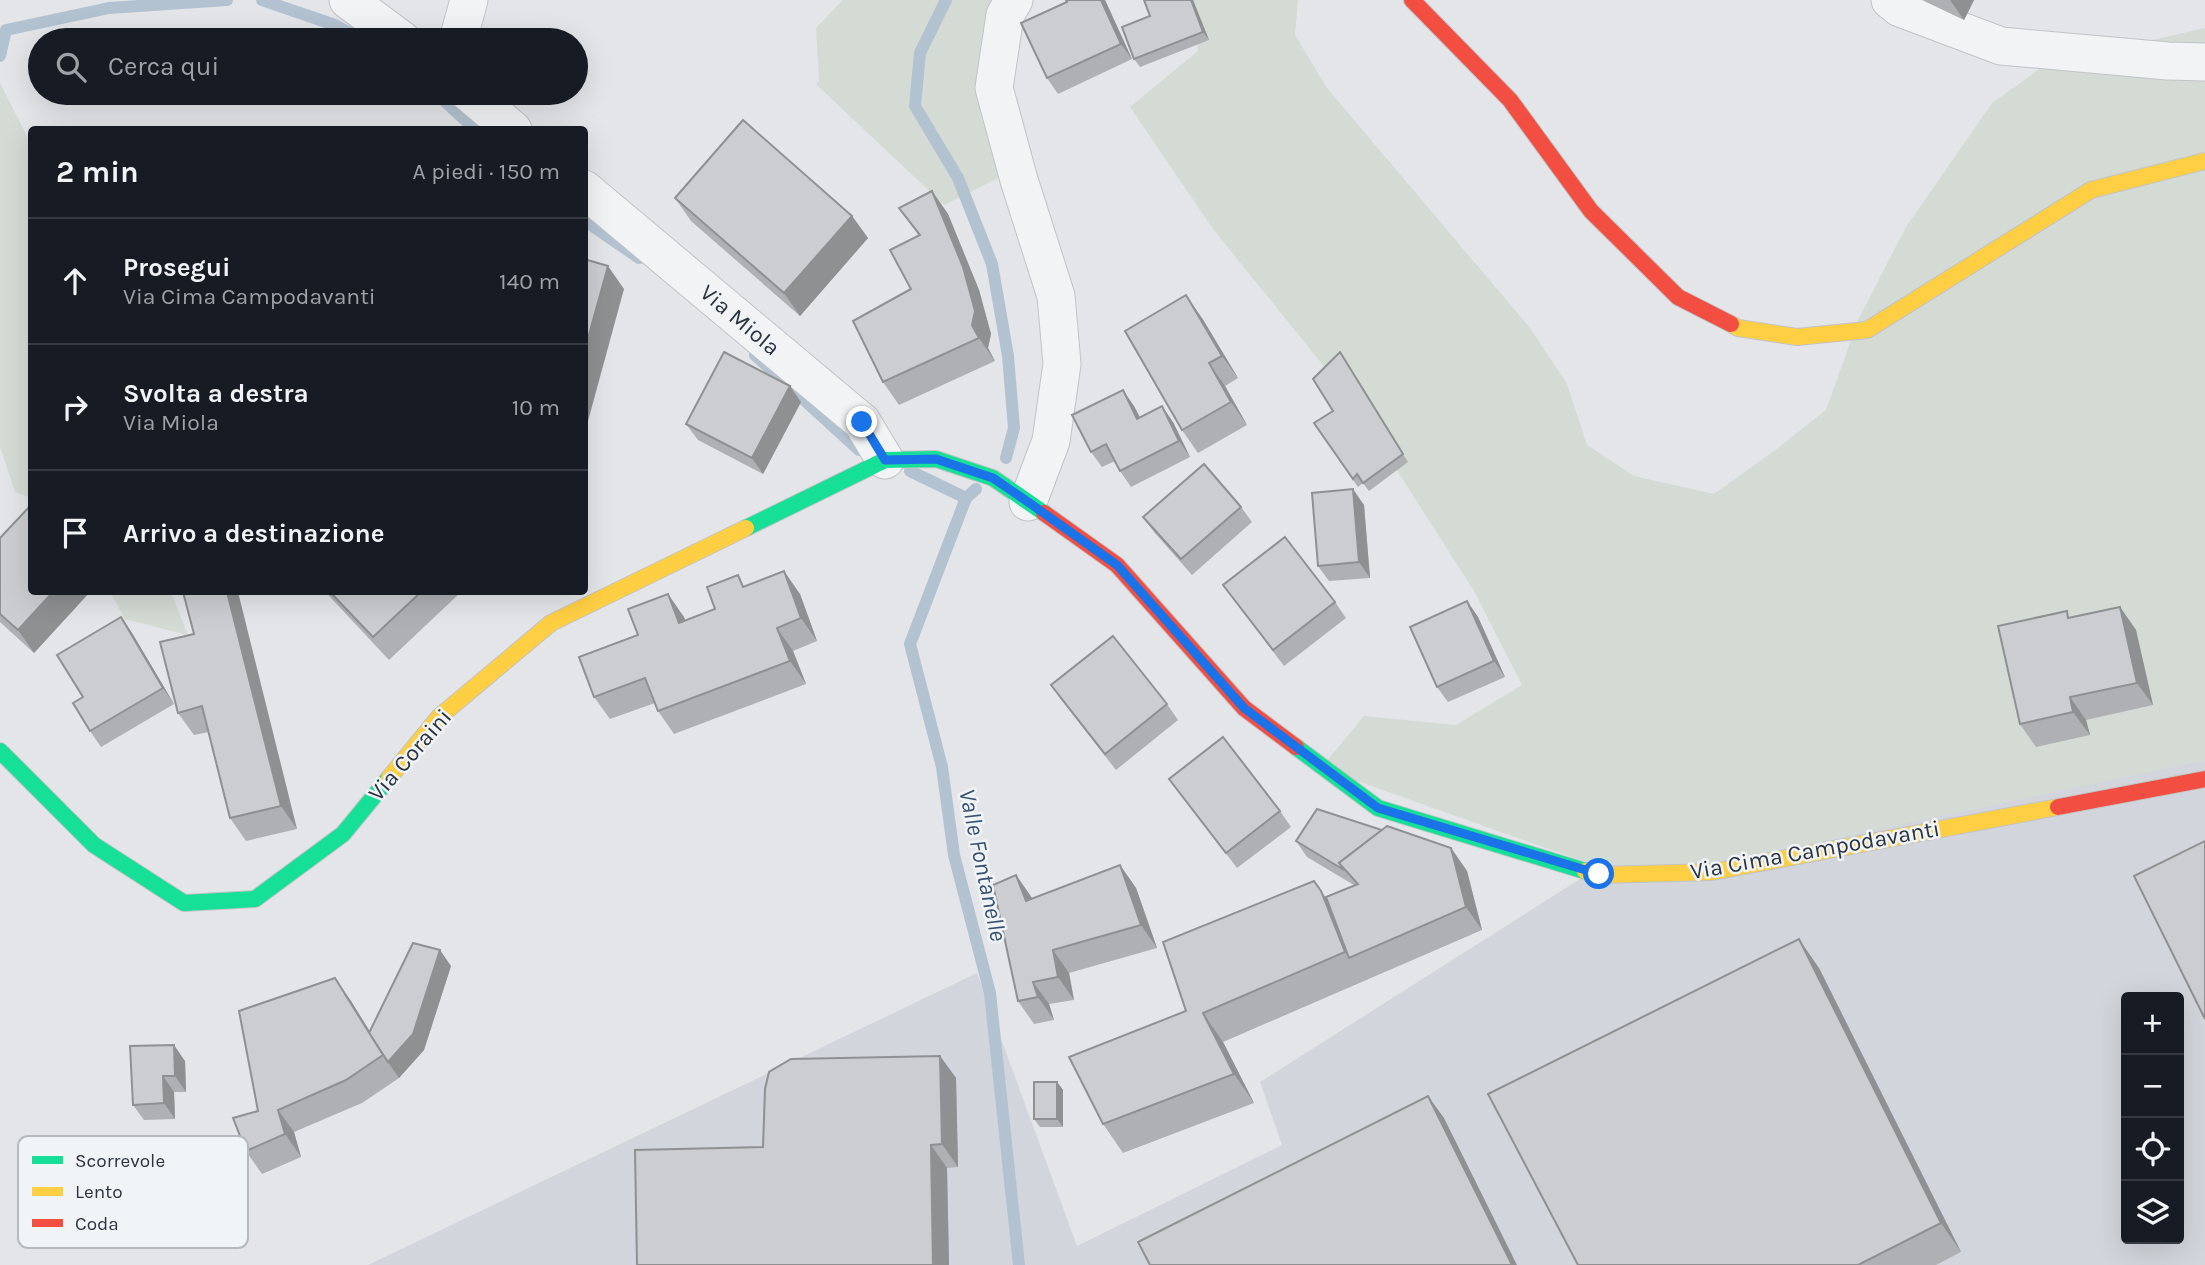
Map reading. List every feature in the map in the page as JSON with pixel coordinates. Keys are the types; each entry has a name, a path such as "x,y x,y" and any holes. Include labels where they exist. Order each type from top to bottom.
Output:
{"street":[{"path":"348,0 386,28"},
{"path":"462,28 470,0"},
{"path":"1014,0 1004,15 993,88 1056,296 1062,363 1051,441 1028,502"},
{"path":"1412,0 1510,100 1591,212 1678,297 1738,328 1797,337 1867,330 2091,190 2205,161"},
{"path":"1890,0 1900,8 2001,46 2205,62"},
{"path":"483,105 508,126"},
{"name":"Via Miola","path":"588,192 862,422 885,460"},
{"name":"Via Cima Campodavanti","path":"885,460 936,459 993,478 1028,502 1117,565 1244,708 1378,808 1599,874 1712,872 2205,779"},
{"name":"Via Coraini","path":"0,751 94,845 184,903 255,899 343,834 439,717 551,623 885,460"}],"shaded area":[{"path":"843,0 996,0 1006,174 944,205 816,84 819,81 816,28"},
{"path":"1193,0 1298,0 1295,35 1327,88 1530,328 1567,384 1587,445 1634,476 1714,494 1826,410 1859,318 1906,227 1992,103 2052,60 2205,28 2205,760 1702,867 1599,867 1321,768 1364,716 1456,725 1522,685 1474,591 1356,406 1213,229 1130,107 1198,51"},
{"path":"0,83 28,138 28,497 15,492 0,447"},
{"path":"112,595 172,595 188,635 125,619"},
{"path":"2205,760 2205,1265 368,1265 977,973 1077,1246 1282,1145 1260,1082 1599,867 2043,793"}],"building":[{"path":"1066,0 1101,0 1121,44 1047,78 1021,23 1067,2"},
{"path":"1144,0 1191,0 1203,32 1134,59 1122,27 1150,16"},
{"path":"743,120 852,216 784,293 675,198"},
{"path":"932,191 963,267 975,311 972,325 979,338 883,382 853,321 911,289 890,250 920,235 899,208"},
{"path":"588,260 608,266 588,338"},
{"path":"1186,295 1222,356 1209,363 1231,402 1182,430 1125,331"},
{"path":"724,352 790,386 752,458 686,424"},
{"path":"1340,352 1403,454 1363,483 1357,474 1353,479 1314,423 1333,411 1313,379"},
{"path":"1123,390 1137,419 1162,406 1179,441 1120,471 1106,444 1091,452 1072,415"},
{"path":"1204,464 1241,507 1181,559 1143,517"},
{"path":"1353,489 1359,562 1318,566 1312,493"},
{"path":"28,508 28,595 50,595 18,630 0,614 0,538"},
{"path":"1285,537 1335,602 1273,650 1223,585"},
{"path":"784,571 801,618 777,628 790,661 658,711 645,678 594,697 579,657 638,635 628,609 668,594 679,623 715,609 707,587 738,575 743,587"},
{"path":"184,595 228,595 281,806 230,818 202,706 178,713 160,642 194,634"},
{"path":"333,595 418,595 373,637"},
{"path":"1467,601 1494,661 1437,687 1410,627"},
{"path":"2120,607 2137,683 2070,697 2073,712 2020,724 1998,626 2067,611 2068,618"},
{"path":"121,617 163,688 90,731 73,703 83,697 57,655"},
{"path":"1113,636 1167,704 1105,754 1051,685"},
{"path":"1223,737 1280,811 1226,853 1169,779"},
{"path":"1317,809 1382,830 1339,863 1344,870 1296,841"},
{"path":"1387,826 1451,848 1466,907 1349,958 1326,897 1358,884 1339,863"},
{"path":"2205,841 2205,1019 2134,876"},
{"path":"1120,865 1141,925 1053,950 1058,977 1033,982 1038,997 1018,1001 993,885 1016,875 1026,901"},
{"path":"1314,881 1321,891 1345,952 1203,1013 1234,1074 1103,1124 1069,1057 1186,1011 1163,942"},
{"path":"1799,939 1941,1223 1858,1265 1578,1265 1488,1094"},
{"path":"413,943 440,950 413,1034 388,1062 369,1033"},
{"path":"335,978 383,1055 346,1080 278,1110 285,1134 248,1150 248,1136 240,1136 233,1118 258,1111 239,1011"},
{"path":"174,1045 175,1076 163,1076 164,1103 133,1105 130,1046"},
{"path":"940,1056 942,1144 931,1145 933,1265 637,1265 635,1150 763,1147 765,1089 769,1072 791,1059"},
{"path":"1034,1082 1057,1082 1057,1119 1034,1119"},
{"path":"1428,1096 1512,1265 1150,1265 1138,1242"}],"waterway":[{"path":"0,56 6,30 109,8 227,0"},
{"path":"262,0 341,28"},
{"name":"Valle Fontanelle","path":"946,0 920,53 915,106 958,178 992,264 1008,356 1014,428 1006,458"},
{"path":"449,105 472,126"},
{"path":"588,223 639,258"},
{"path":"755,355 859,450"},
{"path":"910,471 966,498"},
{"name":"Valle Fontanelle","path":"976,489 966,498 910,644 942,767 954,855 990,993 1019,1265"}],"traffic: fast":[{"path":"746,528 885,460 936,459 993,478 1044,513"},
{"path":"1296,747 1378,808 1585,871"},
{"path":"0,751 94,845 184,903 255,899 343,834 389,778"}],"traffic: slow":[{"path":"1731,324 1738,328 1797,337 1867,330 2091,190 2205,161"},
{"path":"389,778 439,717 551,623 746,528"},
{"path":"1585,871 1599,875 1712,872 2058,807"}],"traffic: jam":[{"path":"1412,0 1510,100 1591,211 1678,297 1731,324"},
{"path":"1044,513 1117,565 1244,708 1296,747"},
{"path":"2058,807 2205,779"}],"route":[{"path":"862,422 885,460 936,459 993,478 1117,565 1244,708 1378,808 1599,874"}]}
